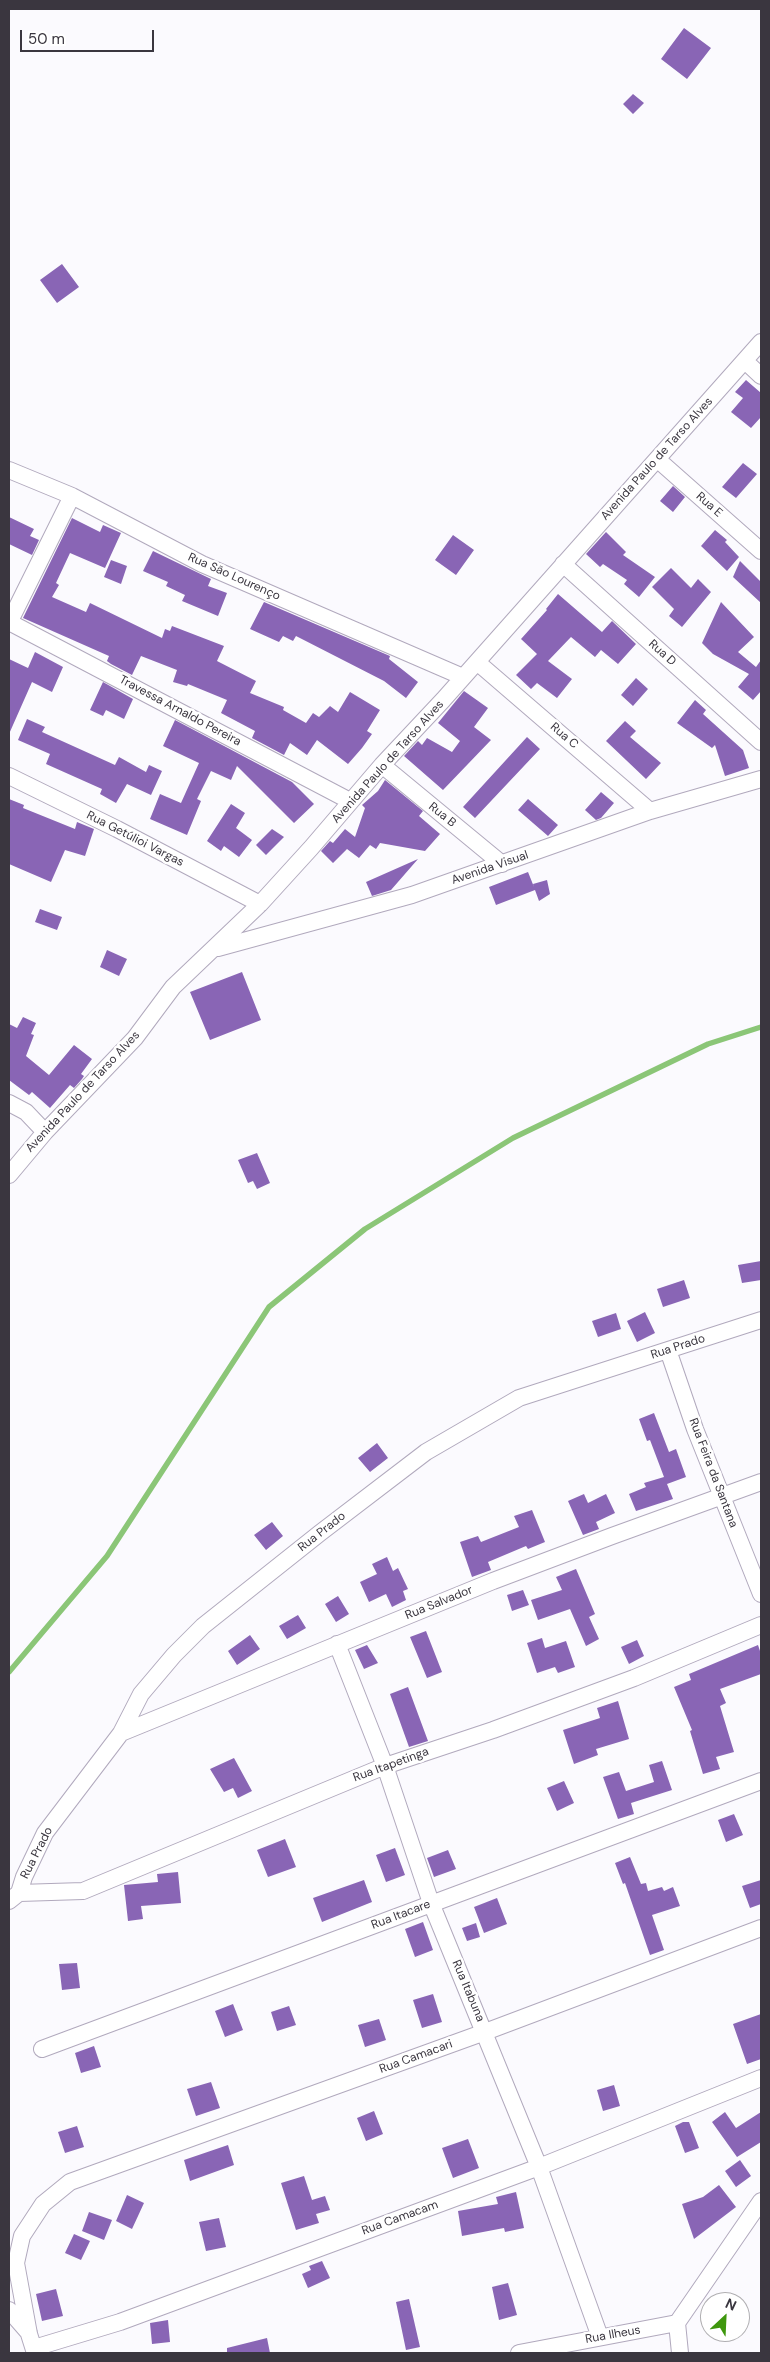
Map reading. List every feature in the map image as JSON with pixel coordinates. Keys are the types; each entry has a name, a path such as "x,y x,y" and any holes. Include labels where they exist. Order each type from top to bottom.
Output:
{"street":[{"name":"Avenida Paulo de Tarso Alves","path":"9,1176 45,1132 135,1038 173,987 260,904 761,342"},
{"path":"745,361 761,376"},
{"name":"Rua E","path":"657,460 761,551"},
{"name":"Rua São Lourenço","path":"9,470 72,496 202,564 463,677"},
{"path":"9,622 72,496"},
{"name":"Rua D","path":"563,564 761,742"},
{"name":"Travessa Arnaldo Pereira","path":"9,622 350,801"},
{"name":"Rua C","path":"477,662 650,811"},
{"name":"Rua B","path":"382,765 502,864"},
{"name":"Rua Getúlioi Vargas","path":"9,776 117,829 260,904"},
{"name":"Avenida Visual","path":"216,948 412,895 650,811 761,779"},
{"path":"9,1103 26,1112 45,1132"},
{"name":"Rua Prado","path":"14,1897 45,1833 121,1734 141,1694 174,1654 203,1626 426,1452 519,1398 761,1320"},
{"name":"Rua Feira da Santana","path":"668,1350 722,1498 761,1594"},
{"name":"Rua Salvador","path":"121,1734 337,1644 612,1536 722,1498 761,1482"},
{"name":"Rua Itapetinga","path":"14,1897 83,1890 385,1766 493,1730 624,1681 761,1625"},
{"name":"Rua Itabuna","path":"337,1644 385,1766 431,1903 485,2032 538,2167 600,2337"},
{"name":"Rua Itacare","path":"42,2049 761,1781"},
{"name":"Rua Camacari","path":"33,2345 16,2263 22,2236 43,2204 70,2182 485,2032 761,1928"},
{"name":"Rua Camacam","path":"33,2345 120,2322 538,2167 761,2078"},
{"path":"680,2353 677,2324 761,2201"},
{"path":"9,2311 33,2345"},
{"name":"Rua Ilheus","path":"519,2353 677,2324"}],"building":[{"path":"684,28 711,48 687,79 661,59"},
{"path":"633,94 644,103 633,114 623,104"},
{"path":"62,264 79,287 57,303 40,280"},
{"path":"746,380 761,393 761,417 751,428 731,412 743,398 735,392"},
{"path":"743,463 757,474 736,498 722,487"},
{"path":"673,486 685,497 673,512 660,501"},
{"path":"9,517 34,529 30,536 39,540 32,555 9,544"},
{"path":"72,518 100,532 103,525 121,533 105,568 70,553 56,583 59,585 52,597 86,612 90,603 162,638 165,629 170,631 172,626 224,646 217,661 256,681 250,693 284,707 283,710 306,723 313,713 319,717 330,706 338,712 350,692 380,710 367,731 372,734 362,748 348,764 317,740 307,755 290,743 284,755 252,738 255,731 221,713 227,700 188,684 187,686 173,682 177,670 141,656 132,675 107,661 109,656 23,618"},
{"path":"715,530 727,540 725,542 739,557 727,571 701,546"},
{"path":"606,532 626,552 623,555 655,577 639,597 624,584 627,580 603,564 600,567 586,554"},
{"path":"453,535 474,550 456,575 435,560"},
{"path":"153,551 211,579 208,586 227,593 218,616 182,601 185,595 166,586 168,582 143,571"},
{"path":"111,560 127,566 121,584 104,577"},
{"path":"740,561 761,582 761,603 733,577"},
{"path":"671,568 691,588 698,579 711,592 682,627 669,616 674,609 652,587"},
{"path":"558,594 602,632 612,621 636,644 618,664 601,650 595,657 571,637 548,661 572,679 557,698 537,683 531,689 516,675 537,654 521,639 547,610"},
{"path":"264,602 390,656 389,659 418,682 406,698 384,681 296,636 293,641 283,636 279,642 250,629"},
{"path":"721,602 754,637 738,652 756,667 761,660 761,691 753,700 738,687 749,674 713,654 702,643"},
{"path":"35,652 63,667 52,692 32,682 9,734 9,659 28,668"},
{"path":"636,678 648,689 633,706 621,695"},
{"path":"103,682 133,699 124,719 106,710 103,716 90,710"},
{"path":"464,691 488,708 474,727 491,740 443,790 404,756 418,741 422,745 427,738 452,752 460,741 438,723"},
{"path":"695,700 706,710 703,714 743,750 749,768 725,776 715,745 712,748 677,723"},
{"path":"27,719 45,727 42,732 115,765 119,757 146,772 149,765 162,771 151,795 127,784 116,803 100,794 102,789 46,764 50,754 18,740"},
{"path":"175,720 292,782 314,804 294,823 237,766 231,780 211,771 197,799 201,801 187,835 150,819 160,794 181,803 199,763 163,746"},
{"path":"625,721 636,731 630,737 661,763 646,779 606,741"},
{"path":"527,737 540,749 475,818 463,807"},
{"path":"385,780 423,811 419,816 440,834 425,851 380,843 376,849 370,845 359,858 347,849 333,863 321,851 330,841 333,843 345,829 355,837 365,808 362,805 378,791"},
{"path":"601,792 614,803 601,818 596,820 585,810"},
{"path":"9,799 24,805 23,808 75,829 77,822 94,829 85,856 65,850 51,882 9,864"},
{"path":"528,799 558,825 548,836 518,810"},
{"path":"231,804 245,813 236,828 252,840 239,857 224,846 221,851 207,841"},
{"path":"272,829 284,837 266,855 256,845"},
{"path":"418,859 391,890 372,896 366,882"},
{"path":"528,872 534,887 533,884 547,880 550,894 539,901 535,890 496,905 489,887"},
{"path":"40,909 62,917 57,930 35,922"},
{"path":"107,950 127,959 119,976 100,967"},
{"path":"242,972 261,1020 210,1040 190,992"},
{"path":"23,1017 36,1023 31,1034 34,1035 26,1056 49,1075 74,1045 92,1059 81,1074 84,1076 82,1079 74,1088 70,1085 50,1108 32,1092 29,1095 9,1080 9,1024 17,1028"},
{"path":"257,1153 270,1183 257,1189 253,1181 248,1183 238,1160"},
{"path":"761,1261 761,1280 742,1283 738,1265"},
{"path":"684,1280 690,1298 663,1307 657,1289"},
{"path":"645,1312 655,1333 637,1342 627,1321"},
{"path":"616,1313 621,1329 598,1337 592,1321"},
{"path":"654,1413 669,1452 676,1449 686,1477 667,1484 673,1499 636,1511 629,1494 646,1487 644,1483 664,1477 650,1440 647,1441 639,1419"},
{"path":"377,1443 388,1458 370,1472 358,1458"},
{"path":"584,1494 588,1503 606,1494 615,1513 596,1522 599,1529 583,1535 568,1501"},
{"path":"532,1510 545,1542 528,1549 526,1546 488,1562 491,1570 472,1577 460,1542 478,1536 481,1542 519,1527 514,1516"},
{"path":"272,1522 283,1536 266,1550 254,1535"},
{"path":"387,1557 393,1571 398,1568 408,1589 403,1591 406,1600 392,1607 386,1594 369,1602 360,1582 377,1574 372,1564"},
{"path":"576,1569 595,1614 589,1617 599,1639 586,1646 570,1609 538,1620 531,1600 562,1590 556,1577"},
{"path":"523,1590 529,1605 512,1611 507,1595"},
{"path":"338,1596 349,1614 336,1622 325,1604"},
{"path":"298,1615 306,1628 287,1639 279,1626"},
{"path":"426,1631 442,1672 427,1678 410,1637"},
{"path":"250,1635 260,1649 237,1665 228,1651"},
{"path":"542,1638 545,1648 566,1641 575,1667 558,1673 555,1667 537,1673 527,1643"},
{"path":"637,1640 644,1656 629,1664 621,1647"},
{"path":"367,1645 378,1663 364,1669 355,1650"},
{"path":"758,1645 761,1654 761,1674 720,1689 726,1703 720,1706 734,1752 716,1757 720,1769 703,1774 690,1731 692,1730 674,1687 691,1680 689,1674"},
{"path":"408,1687 428,1741 409,1747 390,1694"},
{"path":"618,1701 629,1739 596,1749 598,1755 574,1764 563,1730 600,1718 597,1708"},
{"path":"234,1758 252,1791 238,1798 233,1788 224,1792 210,1769"},
{"path":"662,1761 672,1790 631,1803 634,1814 618,1819 603,1777 619,1772 626,1791 654,1782 649,1765"},
{"path":"564,1781 574,1803 557,1811 547,1788"},
{"path":"734,1814 743,1835 726,1842 718,1820"},
{"path":"285,1839 296,1867 268,1877 257,1850"},
{"path":"395,1848 405,1875 386,1882 376,1855"},
{"path":"448,1850 456,1869 434,1877 427,1858"},
{"path":"630,1857 641,1884 646,1883 648,1891 662,1887 664,1891 673,1887 680,1906 652,1915 664,1950 650,1955 625,1883 623,1884 615,1863"},
{"path":"178,1872 181,1903 141,1906 143,1919 128,1921 124,1885 158,1882 157,1874"},
{"path":"364,1880 372,1902 322,1922 313,1898"},
{"path":"761,1880 761,1904 750,1908 742,1886"},
{"path":"497,1898 507,1924 484,1933 474,1907"},
{"path":"423,1922 433,1950 415,1957 405,1929"},
{"path":"476,1923 480,1937 467,1941 462,1928"},
{"path":"77,1963 80,1988 62,1990 59,1964"},
{"path":"433,1994 442,2022 422,2028 413,2000"},
{"path":"233,2004 243,2030 225,2037 215,2011"},
{"path":"289,2006 296,2025 277,2031 271,2012"},
{"path":"761,2014 761,2059 747,2064 733,2024"},
{"path":"379,2019 386,2040 365,2047 358,2025"},
{"path":"94,2046 101,2067 81,2073 75,2053"},
{"path":"211,2082 220,2108 196,2116 187,2089"},
{"path":"614,2085 620,2106 603,2111 597,2090"},
{"path":"374,2111 383,2134 366,2141 357,2118"},
{"path":"725,2112 736,2128 761,2112 761,2142 737,2157 712,2122"},
{"path":"683,2122 689,2122 699,2148 685,2153 675,2126"},
{"path":"77,2126 84,2147 65,2153 58,2132"},
{"path":"468,2139 479,2168 453,2178 442,2148"},
{"path":"228,2145 234,2165 190,2181 184,2160"},
{"path":"740,2160 751,2176 736,2187 725,2171"},
{"path":"304,2176 312,2200 325,2196 330,2210 316,2214 319,2223 296,2230 281,2183"},
{"path":"719,2185 736,2207 694,2239 682,2204 703,2197"},
{"path":"516,2192 524,2228 505,2232 504,2228 462,2236 458,2211 498,2204 496,2197"},
{"path":"127,2195 144,2203 132,2229 116,2221"},
{"path":"89,2212 112,2220 104,2240 82,2231"},
{"path":"219,2218 226,2247 206,2251 199,2222"},
{"path":"74,2234 90,2241 81,2260 65,2253"},
{"path":"322,2261 330,2278 308,2288 302,2274 311,2270 309,2266"},
{"path":"508,2283 517,2315 499,2320 492,2287"},
{"path":"56,2289 63,2316 42,2321 36,2294"},
{"path":"409,2299 420,2347 406,2350 396,2302"},
{"path":"168,2320 170,2342 152,2344 150,2323"},
{"path":"267,2338 270,2353 227,2353 227,2348"}],"waterway":[{"path":"9,1672 107,1556 269,1307 365,1229 513,1138 708,1044 761,1027"}]}
